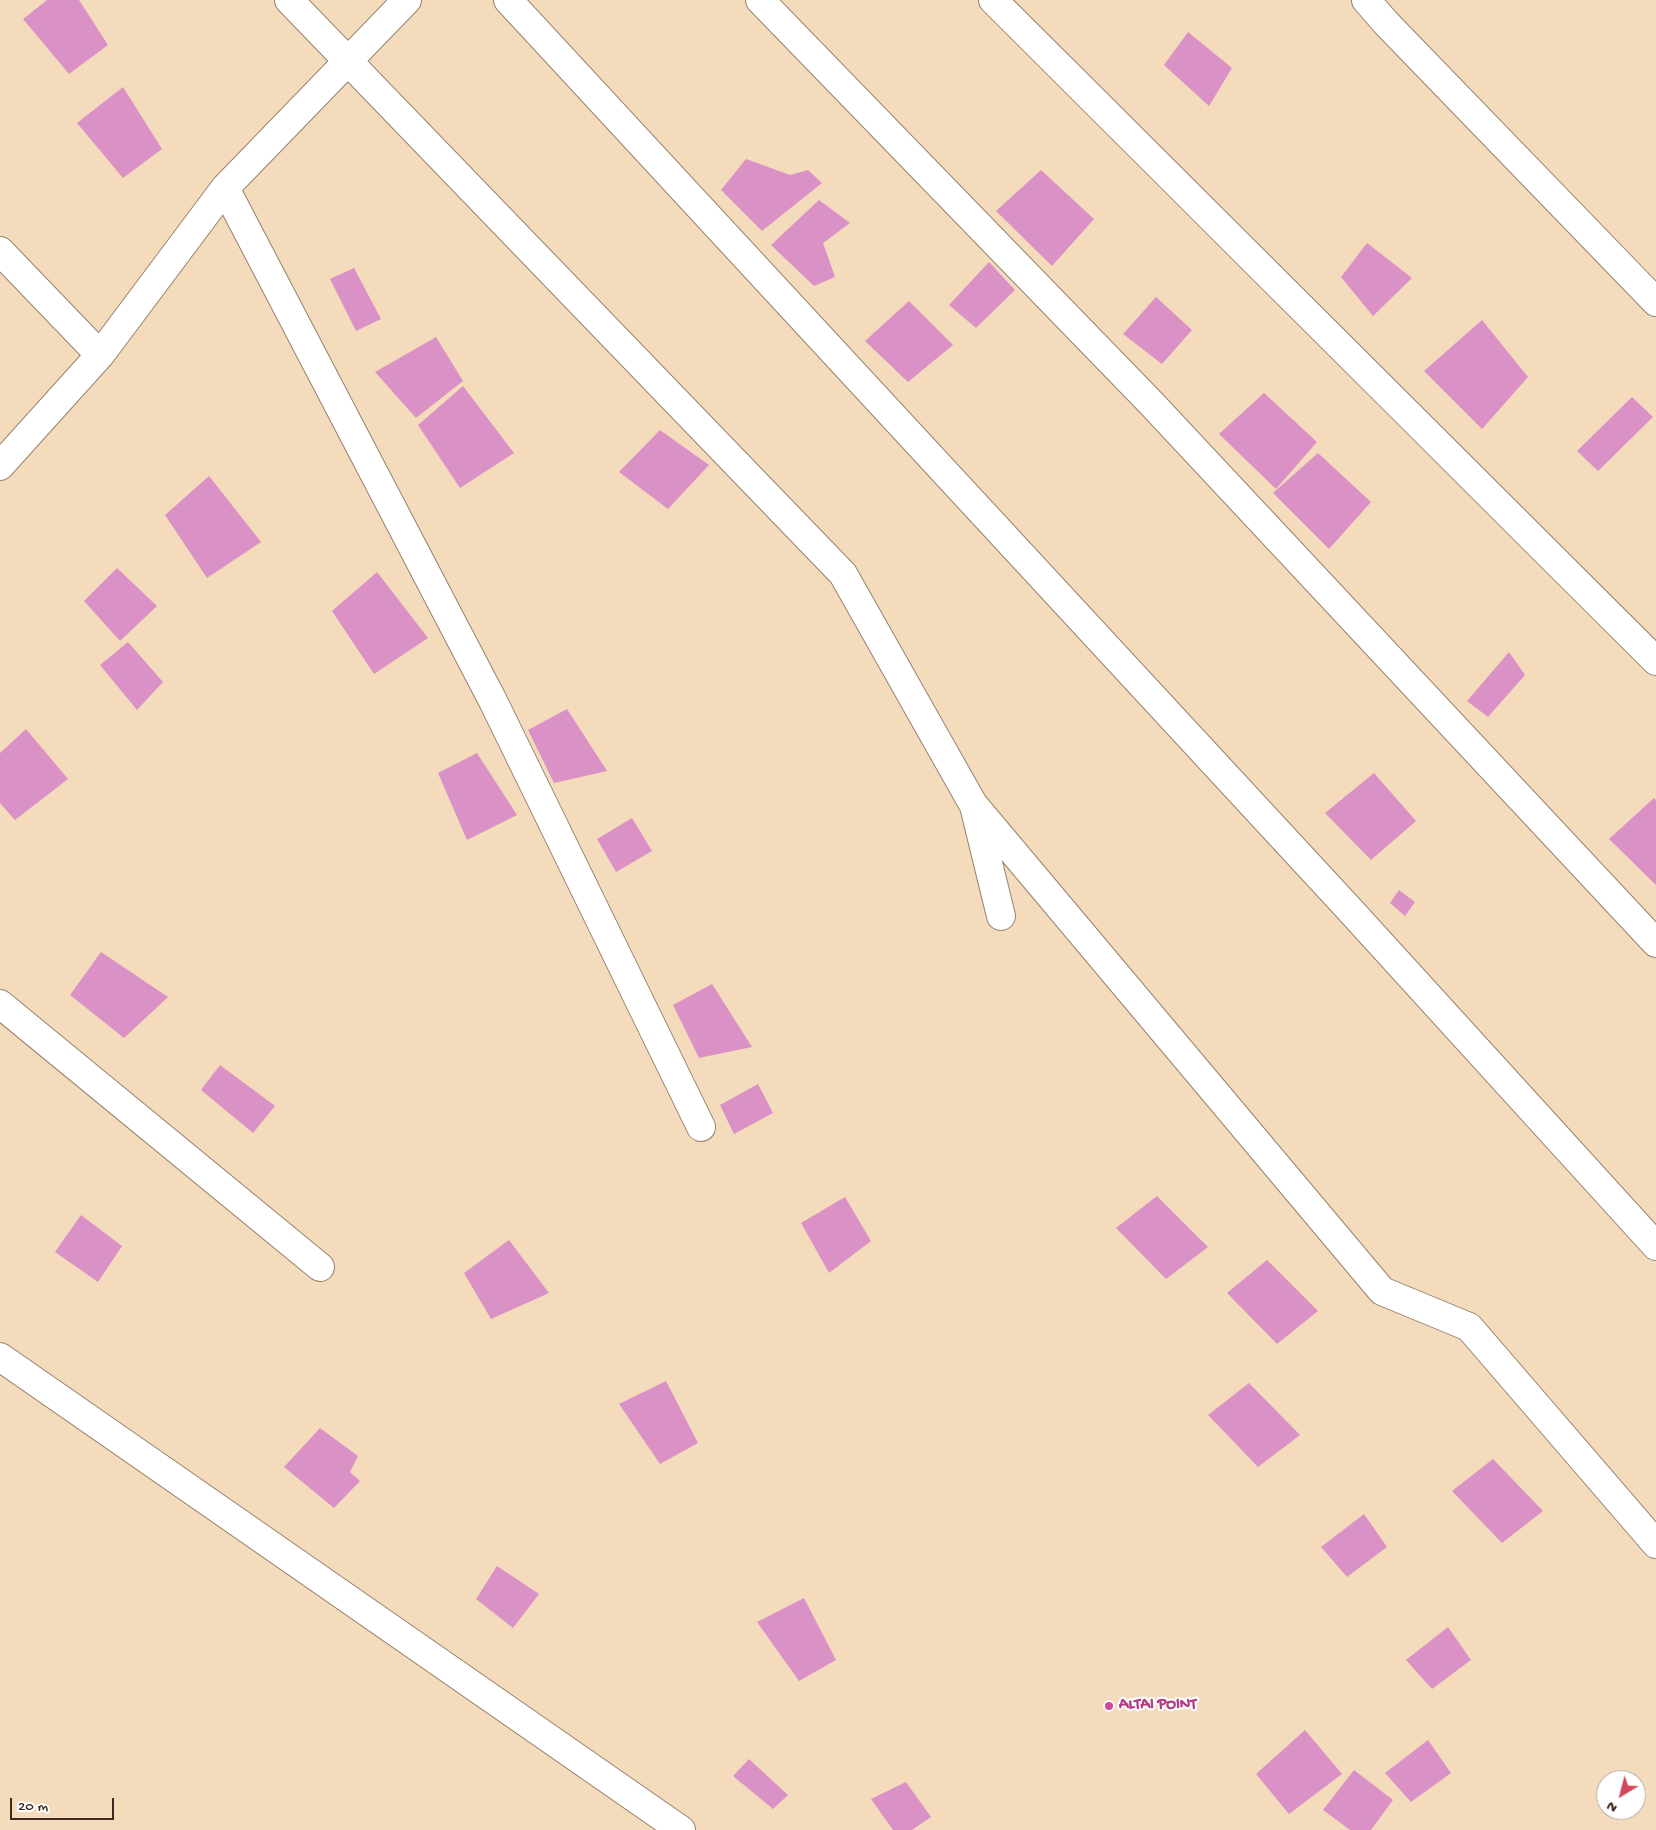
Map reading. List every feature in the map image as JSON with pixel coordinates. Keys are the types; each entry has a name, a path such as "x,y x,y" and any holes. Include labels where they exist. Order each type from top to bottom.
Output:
{"street":[{"path":"289,0 843,574 973,804 1382,1291 1469,1327 1656,1544"},
{"path":"0,466 100,355 225,188 407,0"},
{"path":"508,0 1351,911 1656,1246"},
{"path":"760,0 1151,404 1656,943"},
{"path":"993,0 1656,661"},
{"path":"1366,0 1386,23 1656,302"},
{"path":"225,188 493,701 701,1127"},
{"path":"0,251 100,355"},
{"path":"973,804 1001,916"},
{"path":"0,1004 320,1267"},
{"path":"0,1357 681,1830"}],"building":[{"path":"47,0 79,0 108,45 69,74 23,19"},
{"path":"1188,32 1232,68 1209,106 1164,65"},
{"path":"123,87 162,149 123,178 77,123"},
{"path":"746,159 790,175 808,170 822,183 762,231 721,190"},
{"path":"1041,170 1094,219 1052,266 996,211"},
{"path":"819,200 850,223 823,243 835,277 814,286 771,245"},
{"path":"1367,243 1412,278 1373,316 1341,277"},
{"path":"989,262 1015,290 976,328 949,305"},
{"path":"354,268 381,319 356,331 330,279"},
{"path":"1156,297 1192,330 1162,364 1123,334"},
{"path":"909,301 953,345 908,382 865,341"},
{"path":"1482,320 1528,377 1482,429 1424,371"},
{"path":"436,337 463,381 416,418 375,372"},
{"path":"463,386 514,453 460,488 418,425"},
{"path":"1264,393 1317,442 1276,489 1219,434"},
{"path":"1632,397 1653,417 1598,471 1577,451"},
{"path":"660,430 709,465 668,509 619,472"},
{"path":"1318,453 1371,502 1329,549 1273,493"},
{"path":"209,476 261,542 207,578 165,515"},
{"path":"117,568 157,606 120,641 84,601"},
{"path":"377,572 428,638 374,674 332,611"},
{"path":"128,642 163,682 137,710 100,665"},
{"path":"1509,652 1525,675 1488,717 1467,701"},
{"path":"567,709 607,771 554,783 528,730"},
{"path":"26,729 68,779 15,820 0,803 0,753"},
{"path":"477,753 517,815 467,840 438,773"},
{"path":"1374,773 1416,821 1371,860 1325,813"},
{"path":"1654,798 1656,800 1656,885 1609,839"},
{"path":"632,818 652,851 616,872 597,839"},
{"path":"1399,890 1415,902 1405,916 1390,903"},
{"path":"101,952 168,997 124,1038 70,995"},
{"path":"712,984 752,1047 699,1058 673,1005"},
{"path":"220,1065 275,1106 253,1133 201,1090"},
{"path":"758,1084 773,1113 734,1134 720,1105"},
{"path":"1157,1196 1208,1247 1166,1279 1116,1228"},
{"path":"845,1197 871,1241 829,1273 801,1223"},
{"path":"81,1215 122,1246 98,1282 55,1252"},
{"path":"509,1240 549,1293 491,1319 464,1273"},
{"path":"1267,1260 1318,1311 1277,1344 1227,1293"},
{"path":"666,1381 698,1443 660,1464 619,1404"},
{"path":"1249,1383 1300,1435 1258,1467 1208,1415"},
{"path":"320,1428 358,1456 350,1472 360,1481 334,1508 284,1467"},
{"path":"1493,1459 1543,1511 1502,1543 1452,1491"},
{"path":"1364,1514 1387,1547 1347,1577 1321,1547"},
{"path":"497,1566 539,1594 513,1628 476,1599"},
{"path":"804,1598 836,1660 799,1681 757,1622"},
{"path":"1448,1627 1471,1660 1432,1689 1406,1660"},
{"path":"1305,1730 1342,1774 1289,1814 1256,1774"},
{"path":"1428,1740 1451,1773 1411,1802 1385,1773"},
{"path":"749,1759 788,1795 773,1809 733,1776"},
{"path":"1354,1770 1393,1800 1371,1830 1350,1830 1323,1810"},
{"path":"906,1782 931,1817 912,1830 893,1830 871,1799"}],"place":[{"name":"ALTAI POINT","path":"1109,1706"}]}
